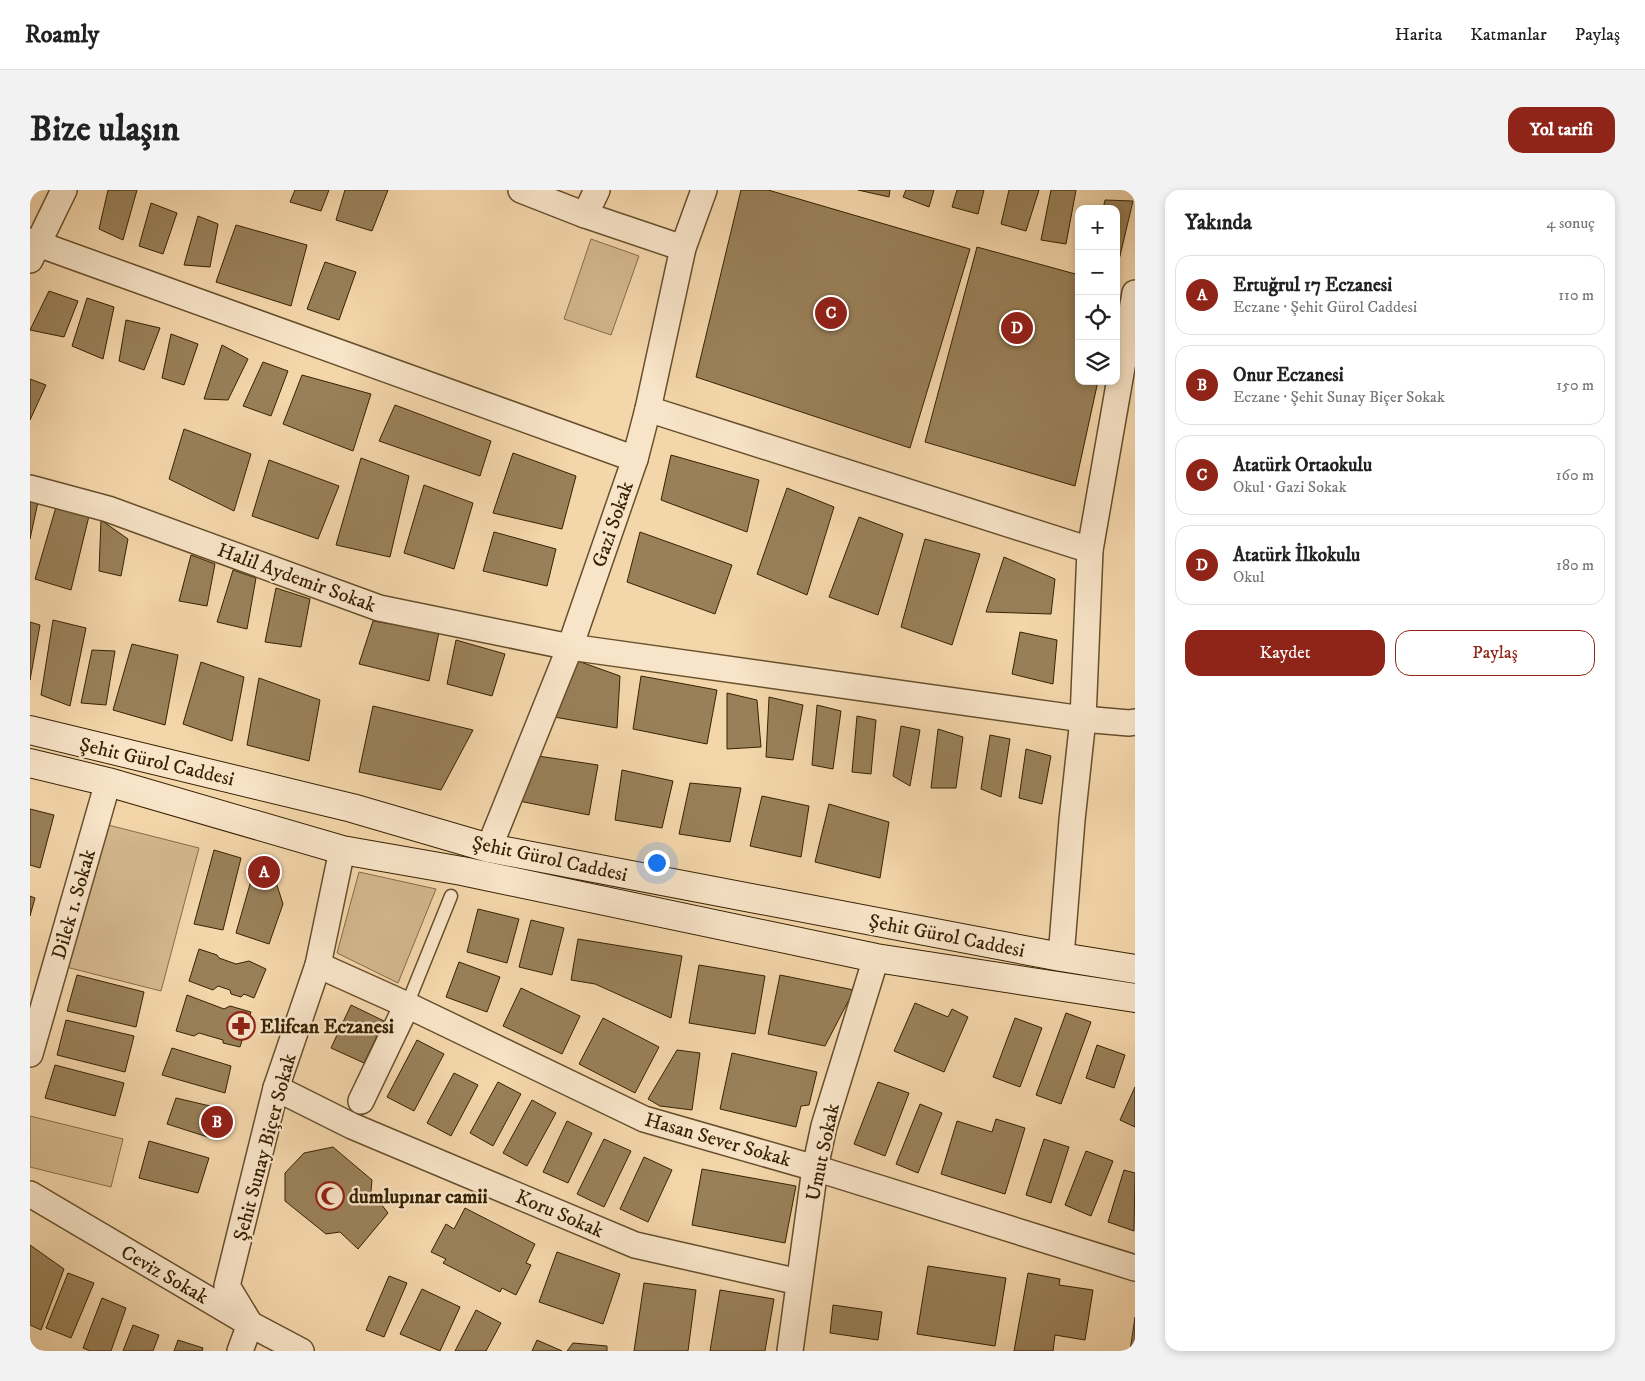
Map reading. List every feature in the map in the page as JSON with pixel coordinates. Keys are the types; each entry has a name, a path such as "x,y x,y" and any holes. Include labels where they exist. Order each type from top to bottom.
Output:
{"main road":[{"name":"Şehit Gürol Caddesi","path":"30,730 352,808 489,848 1061,957 1135,969"},
{"name":"Şehit Gürol Caddesi","path":"30,763 108,782 342,850 462,871 876,958 1135,998"},
{"path":"342,850 352,808"}],"street":[{"path":"64,190 32,248 634,459"},
{"path":"521,190 585,215 683,248"},
{"path":"585,215 597,190"},
{"name":"Gazi Sokak","path":"489,848 570,647 634,459 648,409 683,248 704,190"},
{"path":"1061,957 1072,820 1083,718 1090,550 1135,293"},
{"path":"648,409 1090,550"},
{"name":"Halil Aydemir Sokak","path":"30,488 108,509 380,608 570,647 1083,718 1135,722"},
{"name":"Dilek 1. Sokak","path":"30,1054 108,782"},
{"name":"Şehit Sunay Biçer Sokak","path":"250,1324 227,1286 276,1088 318,965 342,850"},
{"name":"Umut Sokak","path":"790,1351 815,1168 824,1126 876,958"},
{"name":"Hasan Sever Sokak","path":"318,965 407,1005 644,1119 815,1168 1135,1268"},
{"path":"361,1101 407,1005"},
{"name":"Koru Sokak","path":"276,1088 352,1126 635,1245 799,1282"},
{"name":"Ceviz Sokak","path":"30,1194 250,1324 301,1351"},
{"path":"240,1351 250,1324"}],"lane":[{"path":"407,1005 451,896"}],"shaded area":[{"path":"591,239 639,256 611,335 564,319"},
{"path":"104,824 199,848 161,991 66,967"},
{"path":"359,872 436,889 398,983 337,953"},
{"path":"30,1116 123,1139 111,1187 30,1167"}],"building":[{"path":"108,190 137,190 123,240 99,229"},
{"path":"295,190 329,190 321,211 290,202"},
{"path":"345,190 388,190 372,231 336,220"},
{"path":"741,190 768,190 970,249 910,448 696,377"},
{"path":"858,190 890,190 889,197"},
{"path":"906,190 934,190 929,207 903,197"},
{"path":"957,190 984,190 978,214 952,207"},
{"path":"1009,190 1039,190 1026,231 1001,224"},
{"path":"1051,190 1076,190 1066,244 1041,240"},
{"path":"1105,200 1133,201 1120,256 1120,205 1104,205"},
{"path":"151,203 177,213 163,254 139,246"},
{"path":"198,216 218,224 210,267 184,265"},
{"path":"236,225 307,245 291,306 216,282"},
{"path":"977,247 1075,274 1075,385 1097,385 1075,486 925,442"},
{"path":"325,262 356,272 339,320 307,309"},
{"path":"49,291 78,301 64,337 30,330"},
{"path":"87,298 114,307 103,359 72,346"},
{"path":"126,320 160,328 144,370 119,361"},
{"path":"171,334 198,344 184,385 162,378"},
{"path":"222,345 248,359 228,400 204,399"},
{"path":"263,362 288,371 271,416 243,406"},
{"path":"302,375 371,394 353,451 283,424"},
{"path":"30,379 46,385 30,420"},
{"path":"395,405 491,441 480,476 379,441"},
{"path":"184,429 251,454 234,511 169,479"},
{"path":"513,453 576,476 562,529 493,513"},
{"path":"671,455 759,480 747,532 661,500"},
{"path":"361,458 409,476 390,557 336,545"},
{"path":"269,460 339,486 318,539 252,516"},
{"path":"424,485 473,503 454,569 404,553"},
{"path":"787,488 834,507 807,595 757,574"},
{"path":"30,501 38,502 30,539"},
{"path":"56,507 89,516 71,590 35,579"},
{"path":"859,517 903,534 878,615 829,597"},
{"path":"101,520 128,539 121,576 99,571"},
{"path":"494,532 556,549 547,586 483,571"},
{"path":"640,532 732,565 715,614 627,582"},
{"path":"925,539 980,554 952,645 901,627"},
{"path":"191,555 215,564 207,606 179,601"},
{"path":"1004,557 1055,579 1051,614 986,612"},
{"path":"233,570 256,578 247,629 217,622"},
{"path":"276,588 310,599 301,647 265,642"},
{"path":"53,620 86,628 70,706 41,695"},
{"path":"373,621 439,632 429,681 359,664"},
{"path":"30,622 40,625 30,680"},
{"path":"1020,632 1057,640 1053,684 1012,674"},
{"path":"456,640 505,654 492,696 447,684"},
{"path":"132,644 178,655 165,725 113,710"},
{"path":"92,650 115,651 106,705 81,703"},
{"path":"578,661 620,676 617,728 554,717"},
{"path":"201,662 244,677 232,741 183,724"},
{"path":"641,676 717,690 707,744 633,729"},
{"path":"259,678 320,700 309,761 247,745"},
{"path":"727,693 757,700 761,747 727,749"},
{"path":"769,697 803,705 793,760 766,757"},
{"path":"817,705 841,711 833,769 812,765"},
{"path":"373,706 473,730 441,790 359,772"},
{"path":"857,716 876,720 871,774 852,772"},
{"path":"901,726 920,730 910,786 893,776"},
{"path":"938,729 963,737 956,788 931,788"},
{"path":"990,735 1010,739 1001,797 981,789"},
{"path":"1026,749 1051,756 1042,804 1019,798"},
{"path":"538,756 598,765 589,815 519,801"},
{"path":"622,770 673,781 662,828 615,820"},
{"path":"690,783 741,788 730,842 679,834"},
{"path":"762,796 809,806 801,857 750,846"},
{"path":"829,804 889,822 880,878 815,862"},
{"path":"30,809 54,815 40,868 30,865"},
{"path":"214,850 241,858 223,930 194,924"},
{"path":"256,863 275,879 283,904 269,944 236,933"},
{"path":"30,896 35,898 30,916"},
{"path":"478,909 519,919 507,963 467,952"},
{"path":"531,920 564,928 552,975 519,967"},
{"path":"578,939 682,956 671,1018 595,984 571,980"},
{"path":"199,949 236,964 249,961 266,969 254,998 244,994 241,997 231,994 230,990 218,986 213,990 189,981"},
{"path":"459,962 500,977 487,1012 446,997"},
{"path":"699,965 765,976 755,1034 689,1023"},
{"path":"77,975 144,992 136,1027 67,1011"},
{"path":"780,975 854,990 825,1046 768,1034"},
{"path":"521,988 580,1016 562,1054 503,1026"},
{"path":"187,995 224,1009 230,1006 251,1012 240,1047 223,1043 223,1040 199,1033 194,1036 176,1031"},
{"path":"915,1003 948,1017 952,1009 968,1017 944,1072 894,1051"},
{"path":"351,1005 384,1021 364,1063 331,1048"},
{"path":"1066,1013 1091,1022 1061,1104 1036,1095"},
{"path":"603,1018 659,1047 635,1093 579,1064"},
{"path":"1015,1018 1042,1028 1020,1087 993,1077"},
{"path":"66,1020 134,1036 125,1072 57,1055"},
{"path":"417,1040 444,1054 414,1111 387,1097"},
{"path":"1097,1045 1125,1055 1114,1088 1086,1078"},
{"path":"172,1048 231,1066 225,1093 162,1075"},
{"path":"677,1050 700,1053 692,1110 660,1106 648,1099"},
{"path":"732,1053 817,1072 809,1105 801,1106 796,1127 720,1109"},
{"path":"55,1065 124,1083 115,1116 45,1098"},
{"path":"454,1073 478,1085 451,1136 427,1123"},
{"path":"498,1082 521,1094 493,1146 470,1133"},
{"path":"878,1082 909,1093 885,1156 854,1144"},
{"path":"1135,1087 1135,1127 1120,1120"},
{"path":"176,1098 223,1109 214,1139 167,1124"},
{"path":"532,1100 556,1113 527,1166 503,1153"},
{"path":"920,1104 942,1113 918,1173 896,1164"},
{"path":"996,1119 1025,1128 1005,1194 941,1174 957,1121 992,1132"},
{"path":"567,1121 592,1133 568,1183 543,1172"},
{"path":"604,1139 631,1151 604,1207 577,1194"},
{"path":"1044,1139 1069,1147 1051,1203 1026,1195"},
{"path":"149,1141 209,1158 198,1193 139,1178"},
{"name":"dumlupınar camii","path":"333,1147 372,1180 371,1191 388,1213 358,1249 340,1232 326,1234 285,1201 285,1173 304,1153"},
{"path":"1086,1151 1113,1161 1091,1216 1065,1205"},
{"path":"644,1157 672,1170 648,1222 620,1209"},
{"path":"702,1169 796,1186 785,1243 692,1225"},
{"path":"1124,1170 1135,1173 1134,1231 1108,1222"},
{"path":"465,1208 535,1244 526,1263 531,1265 516,1295 502,1288 500,1292 443,1263 446,1259 431,1252 446,1224 454,1229"},
{"path":"30,1245 64,1269 41,1330 30,1325"},
{"path":"557,1252 620,1274 603,1324 539,1302"},
{"path":"928,1266 1006,1278 995,1346 917,1334"},
{"path":"68,1273 94,1283 71,1338 46,1328"},
{"path":"1028,1273 1060,1279 1059,1285 1093,1290 1085,1340 1055,1335 1053,1351 1014,1351"},
{"path":"389,1276 407,1283 384,1337 366,1330"},
{"path":"644,1283 696,1290 688,1351 634,1351"},
{"path":"422,1289 460,1307 440,1351 400,1334"},
{"path":"720,1290 774,1299 765,1351 710,1351"},
{"path":"102,1298 126,1308 111,1351 90,1351 83,1348"},
{"path":"833,1305 882,1312 878,1340 830,1333"},
{"path":"476,1310 501,1323 486,1351 455,1351"},
{"path":"1135,1317 1135,1351 1130,1351"},
{"path":"133,1325 159,1335 153,1351 123,1351"},
{"path":"178,1340 203,1348 202,1351 174,1351"},
{"path":"537,1340 562,1351 532,1351"},
{"path":"573,1343 607,1346 607,1351 567,1351"}],"place":[{"name":"Atatürk Ortaokulu","path":"831,313"},
{"name":"Atatürk İlkokulu","path":"1017,328"},
{"name":"Ertuğrul 17 Eczanesi","path":"264,872"},
{"name":"Elifcan Eczanesi","path":"241,1026"},
{"name":"Onur Eczanesi","path":"217,1122"},
{"name":"dumlupınar camii","path":"330,1196"}]}
